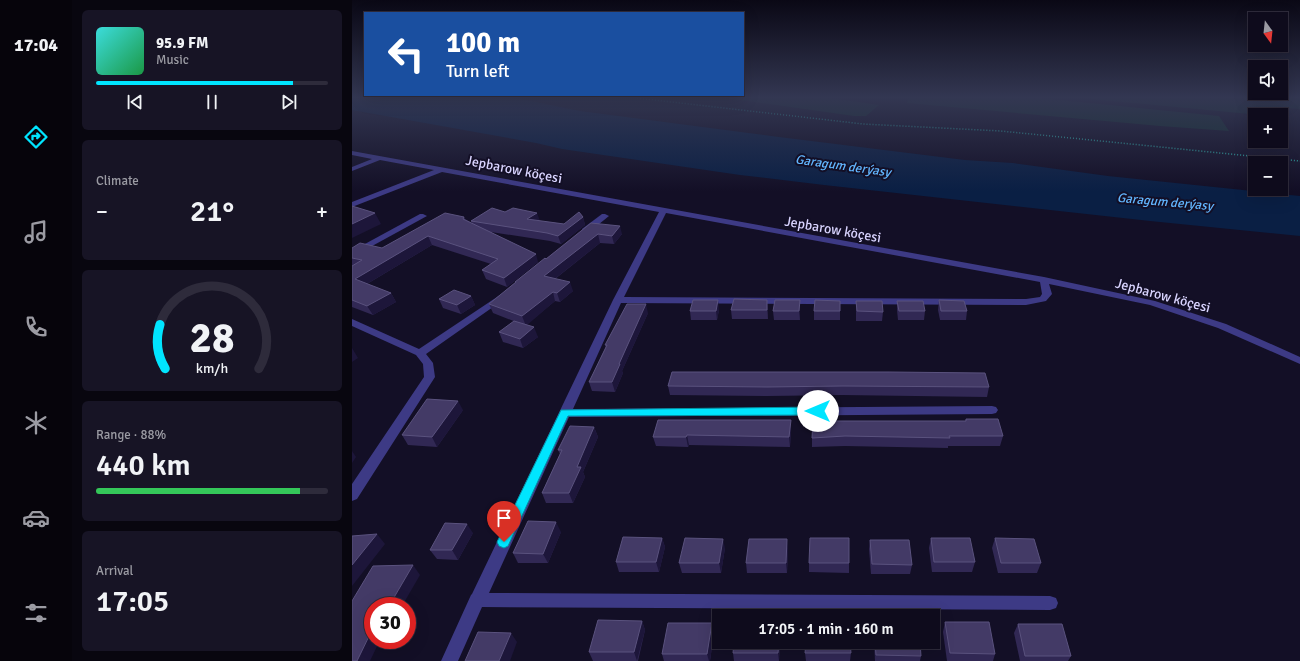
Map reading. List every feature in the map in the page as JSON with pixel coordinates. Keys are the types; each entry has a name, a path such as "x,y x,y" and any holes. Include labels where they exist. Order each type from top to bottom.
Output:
{"street":[{"name":"Jepbarow köçesi","path":"352,153 1044,280 1152,303 1222,326 1300,361"},
{"path":"352,169 380,158"},
{"path":"352,205 444,169"},
{"path":"449,661 476,600 618,300 664,210"},
{"path":"352,254 423,216"},
{"path":"580,235 605,216"},
{"path":"618,300 1026,302 1043,299 1047,294 1044,280"},
{"path":"420,353 506,294"},
{"path":"352,322 420,353 428,364 430,377 352,494"},
{"path":"565,413 992,410"},
{"path":"476,600 1050,603"}],"path":[{"path":"959,129 1001,131 1300,160"}],"green space":[{"path":"1199,129 1228,129 1229,131"}],"water":[{"name":"Garagum derýasy","path":"457,129 717,129 965,160 1013,163 1108,176 1248,191 1248,196 1288,196 1288,195 1300,196 1300,236 824,185 740,175 562,149"}],"building":[{"path":"352,206 375,213 352,224"},
{"path":"492,208 505,212 513,208 537,213 527,219 564,224 579,212 583,217 558,236 471,221"},
{"path":"445,213 464,217 463,219 536,254 504,278 482,270 498,259 428,236 355,279 391,293 367,306 352,300 352,266 362,260 352,258 352,248 360,243 382,248"},
{"path":"591,223 620,226 612,236 598,234 544,276 570,282 557,293 553,292 522,316 489,304 545,258 546,259"},
{"path":"454,290 471,296 457,305 439,299"},
{"path":"734,299 767,300 767,310 731,310"},
{"path":"693,300 718,300 716,311 690,311"},
{"path":"775,300 800,300 799,311 773,311"},
{"path":"815,300 840,301 840,311 814,311"},
{"path":"939,300 964,301 967,311 941,311"},
{"path":"856,301 882,301 883,312 857,311"},
{"path":"897,301 923,301 925,311 899,311"},
{"path":"627,304 646,304 612,382 589,382 607,345 605,345"},
{"path":"514,321 534,327 520,339 499,332"},
{"path":"672,372 985,373 989,387 668,386"},
{"path":"427,399 458,401 432,437 402,435"},
{"path":"966,419 998,419 1003,436 949,436 950,438 845,436 812,438 813,421 966,421"},
{"path":"658,420 791,420 789,437 687,435 686,437 653,437"},
{"path":"570,426 594,427 577,467 581,467 569,493 542,493 562,450 558,450"},
{"path":"528,521 556,522 543,554 513,553"},
{"path":"445,523 467,524 452,550 430,550"},
{"path":"377,534 352,565 352,536"},
{"path":"623,537 662,538 656,562 616,562"},
{"path":"685,538 723,539 719,563 679,563"},
{"path":"810,538 849,538 849,563 809,563"},
{"path":"931,538 970,538 975,562 934,562"},
{"path":"995,538 1034,539 1041,563 1001,563"},
{"path":"749,539 787,539 786,563 746,563"},
{"path":"870,540 909,540 912,565 872,564"},
{"path":"413,565 394,597 364,597 364,647 357,661 352,661 352,601 373,566"},
{"path":"598,620 642,621 634,652 589,652"},
{"path":"945,622 989,622 995,654 950,653"},
{"path":"668,623 712,623 707,654 662,654"},
{"path":"1018,624 1062,624 1071,656 1025,656"},
{"path":"478,632 511,633 499,661 465,661"},
{"path":"733,649 778,649 778,653 733,653"},
{"path":"805,649 851,649 851,653 805,653"},
{"path":"876,649 920,649 921,656 876,655"}],"route":[{"path":"504,542 565,413 818,411"}]}
